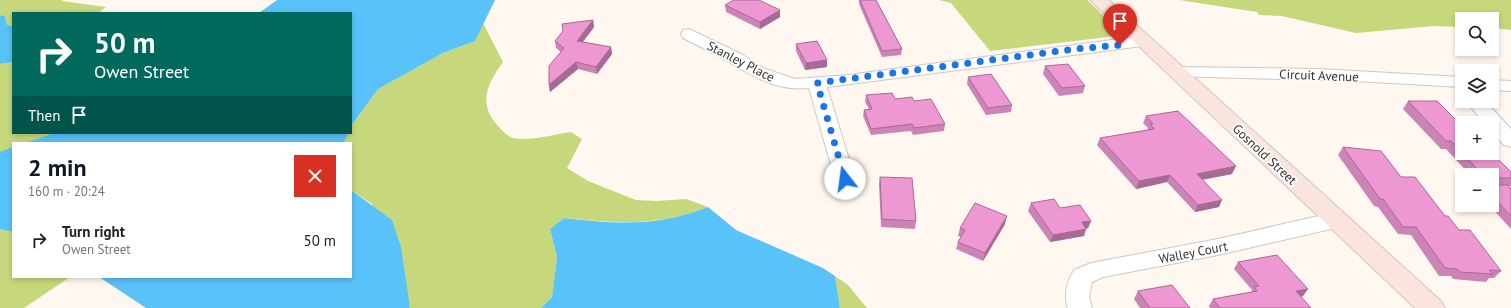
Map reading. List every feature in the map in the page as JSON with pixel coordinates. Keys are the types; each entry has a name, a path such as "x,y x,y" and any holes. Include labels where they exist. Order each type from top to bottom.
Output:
{"main road":[{"name":"Gosnold Street","path":"1098,0 1432,308"}],"street":[{"name":"Stanley Place","path":"690,34 735,58 757,72 774,79 795,84 817,83 1142,41"},
{"name":"Circuit Avenue","path":"1176,72 1250,73 1455,84"},
{"path":"817,83 845,179"},
{"path":"1499,85 1511,86"},
{"path":"1481,108 1511,141"},
{"name":"Walley Court","path":"1080,308 1078,303 1078,289 1082,276 1099,269 1218,247 1336,220"}],"green space":[{"path":"0,0 63,0 62,1 106,7 99,12 12,12 12,26 7,25 5,16 0,15"},
{"path":"939,0 1087,0 1124,35 990,51 951,3"},
{"path":"1179,0 1511,0 1511,30 1499,29 1499,12 1455,12 1455,27 1434,26 1356,33 1282,16 1259,15 1257,12"},
{"path":"483,23 503,62 489,86 486,102 492,119 507,135 513,138 526,139 571,132 582,139 567,168 588,181 636,200 656,201 686,199 708,207 671,218 654,221 619,222 564,218 550,229 557,257 552,297 541,308 410,308 372,204 352,191 352,142 344,142 348,134 352,134 352,125 378,89 443,53 475,41"},
{"path":"12,62 12,134 57,134 40,142 12,142 12,152 0,156 0,64"},
{"path":"0,229 12,232 12,278 69,278 24,308 0,308"},
{"path":"835,276 848,285 867,308 840,308"}],"water":[{"path":"277,0 495,0 475,41 443,53 378,89 352,125 352,12 260,12"},
{"path":"0,15 5,16 7,25 12,26 12,62 0,64"},
{"path":"52,134 348,134 344,142 28,142"},
{"path":"12,147 12,232 0,229 0,152"},
{"path":"352,191 392,220 401,247 410,308 146,308 101,278 352,278"},
{"path":"708,207 736,230 823,268 835,276 840,308 541,308 552,297 557,257 550,229 564,218 602,222 654,221 671,218"}],"building":[{"path":"734,0 759,0 780,10 760,22 725,5"},
{"path":"860,0 876,0 902,49 882,51"},
{"path":"593,20 577,41 611,47 596,67 576,62 549,85 549,66 564,48 555,41 563,31 562,24"},
{"path":"817,41 827,60 806,63 796,44"},
{"path":"1068,64 1085,86 1062,88 1045,66"},
{"path":"991,74 1012,105 988,108 968,77"},
{"path":"892,93 895,99 912,97 914,101 931,99 945,124 914,128 912,124 871,129 864,110 872,109 866,95"},
{"path":"1408,101 1437,101 1455,119 1455,145 1451,141 1446,141"},
{"path":"1178,111 1236,166 1197,174 1222,200 1198,205 1170,175 1139,181 1100,138 1154,129 1150,124 1153,124 1146,116"},
{"path":"1343,147 1381,151 1401,177 1415,177 1445,216 1448,216 1459,230 1470,230 1501,271 1489,270 1493,274 1460,272 1457,269 1445,268 1416,227 1403,227 1383,199 1380,199"},
{"path":"1469,160 1499,160 1511,172 1511,178 1499,178 1499,168 1476,168"},
{"path":"880,177 912,178 916,221 882,219"},
{"path":"1499,185 1508,185 1511,189 1511,216 1499,203"},
{"path":"1054,199 1060,208 1080,205 1091,221 1082,222 1086,229 1053,235 1031,203"},
{"path":"975,203 1007,216 985,253 958,242 965,230 960,228"},
{"path":"1277,255 1308,289 1296,291 1311,308 1220,308 1213,299 1257,291 1254,287 1259,286 1238,262"},
{"path":"1172,285 1190,308 1150,308 1138,291"}],"route":[{"path":"845,179 826,109 817,83 934,69 1075,49 1120,45"}]}
